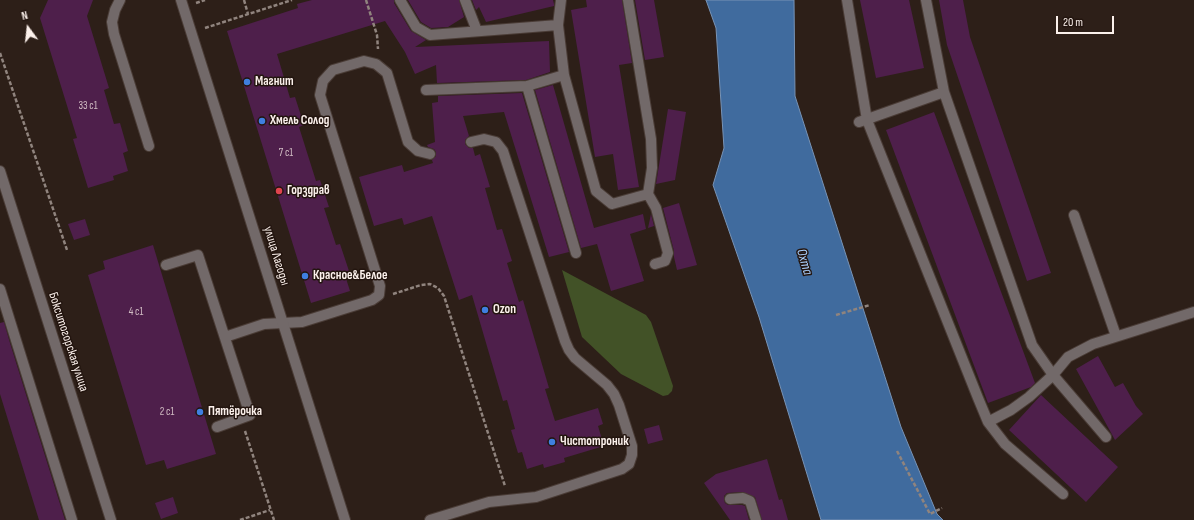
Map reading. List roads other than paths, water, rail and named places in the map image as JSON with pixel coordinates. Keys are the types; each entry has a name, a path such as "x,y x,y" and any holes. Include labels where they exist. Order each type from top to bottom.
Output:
{"street":[{"path":"120,0 115,10 112,22 114,34 149,146"},
{"name":"улица Лагоды","path":"181,0 345,520"},
{"path":"400,0 416,27 430,34 558,25"},
{"path":"465,0 477,31"},
{"path":"561,0 558,25 564,75 596,191 612,204 648,194"},
{"path":"628,0 651,139 652,168 648,194 656,208 668,254 665,261 655,264"},
{"path":"847,0 863,121 988,422 1005,444 1063,494"},
{"path":"926,0 944,92 1032,345 1053,375 1106,437"},
{"path":"225,337 264,324 302,322 372,300 379,295 380,286 320,95 323,81 333,70 364,61 376,64 387,74 408,142 418,151 430,154"},
{"path":"426,90 527,86 564,75"},
{"path":"527,86 576,253"},
{"path":"863,121 944,92"},
{"path":"430,520 489,502 536,497 622,469 629,464 632,455 632,446 614,394 607,385 575,358 565,341 503,151 496,142 484,139 471,142"},
{"name":"Бокситогорская улица","path":"0,171 111,520"},
{"path":"1074,215 1116,336"},
{"path":"166,265 198,255 250,415 217,427"},
{"path":"0,289 72,520"},
{"path":"988,422 1011,410 1029,397 1053,375 1068,357 1093,344 1194,312"},
{"path":"730,500 743,498 750,501 756,520"}],"water":[{"name":"Охта","path":"706,0 794,0 795,96 901,427 937,514 943,520 821,520 759,317 713,185 724,148 716,28"}],"place":[{"name":"Магнит","path":"247,82"},
{"name":"Хмель Солод","path":"262,121"},
{"name":"Горздрав","path":"279,191"},
{"name":"Красное&Белое","path":"305,276"},
{"name":"Ozon","path":"485,310"},
{"name":"Пятёрочка","path":"200,412"},
{"name":"Чистотроник","path":"552,442"}]}
